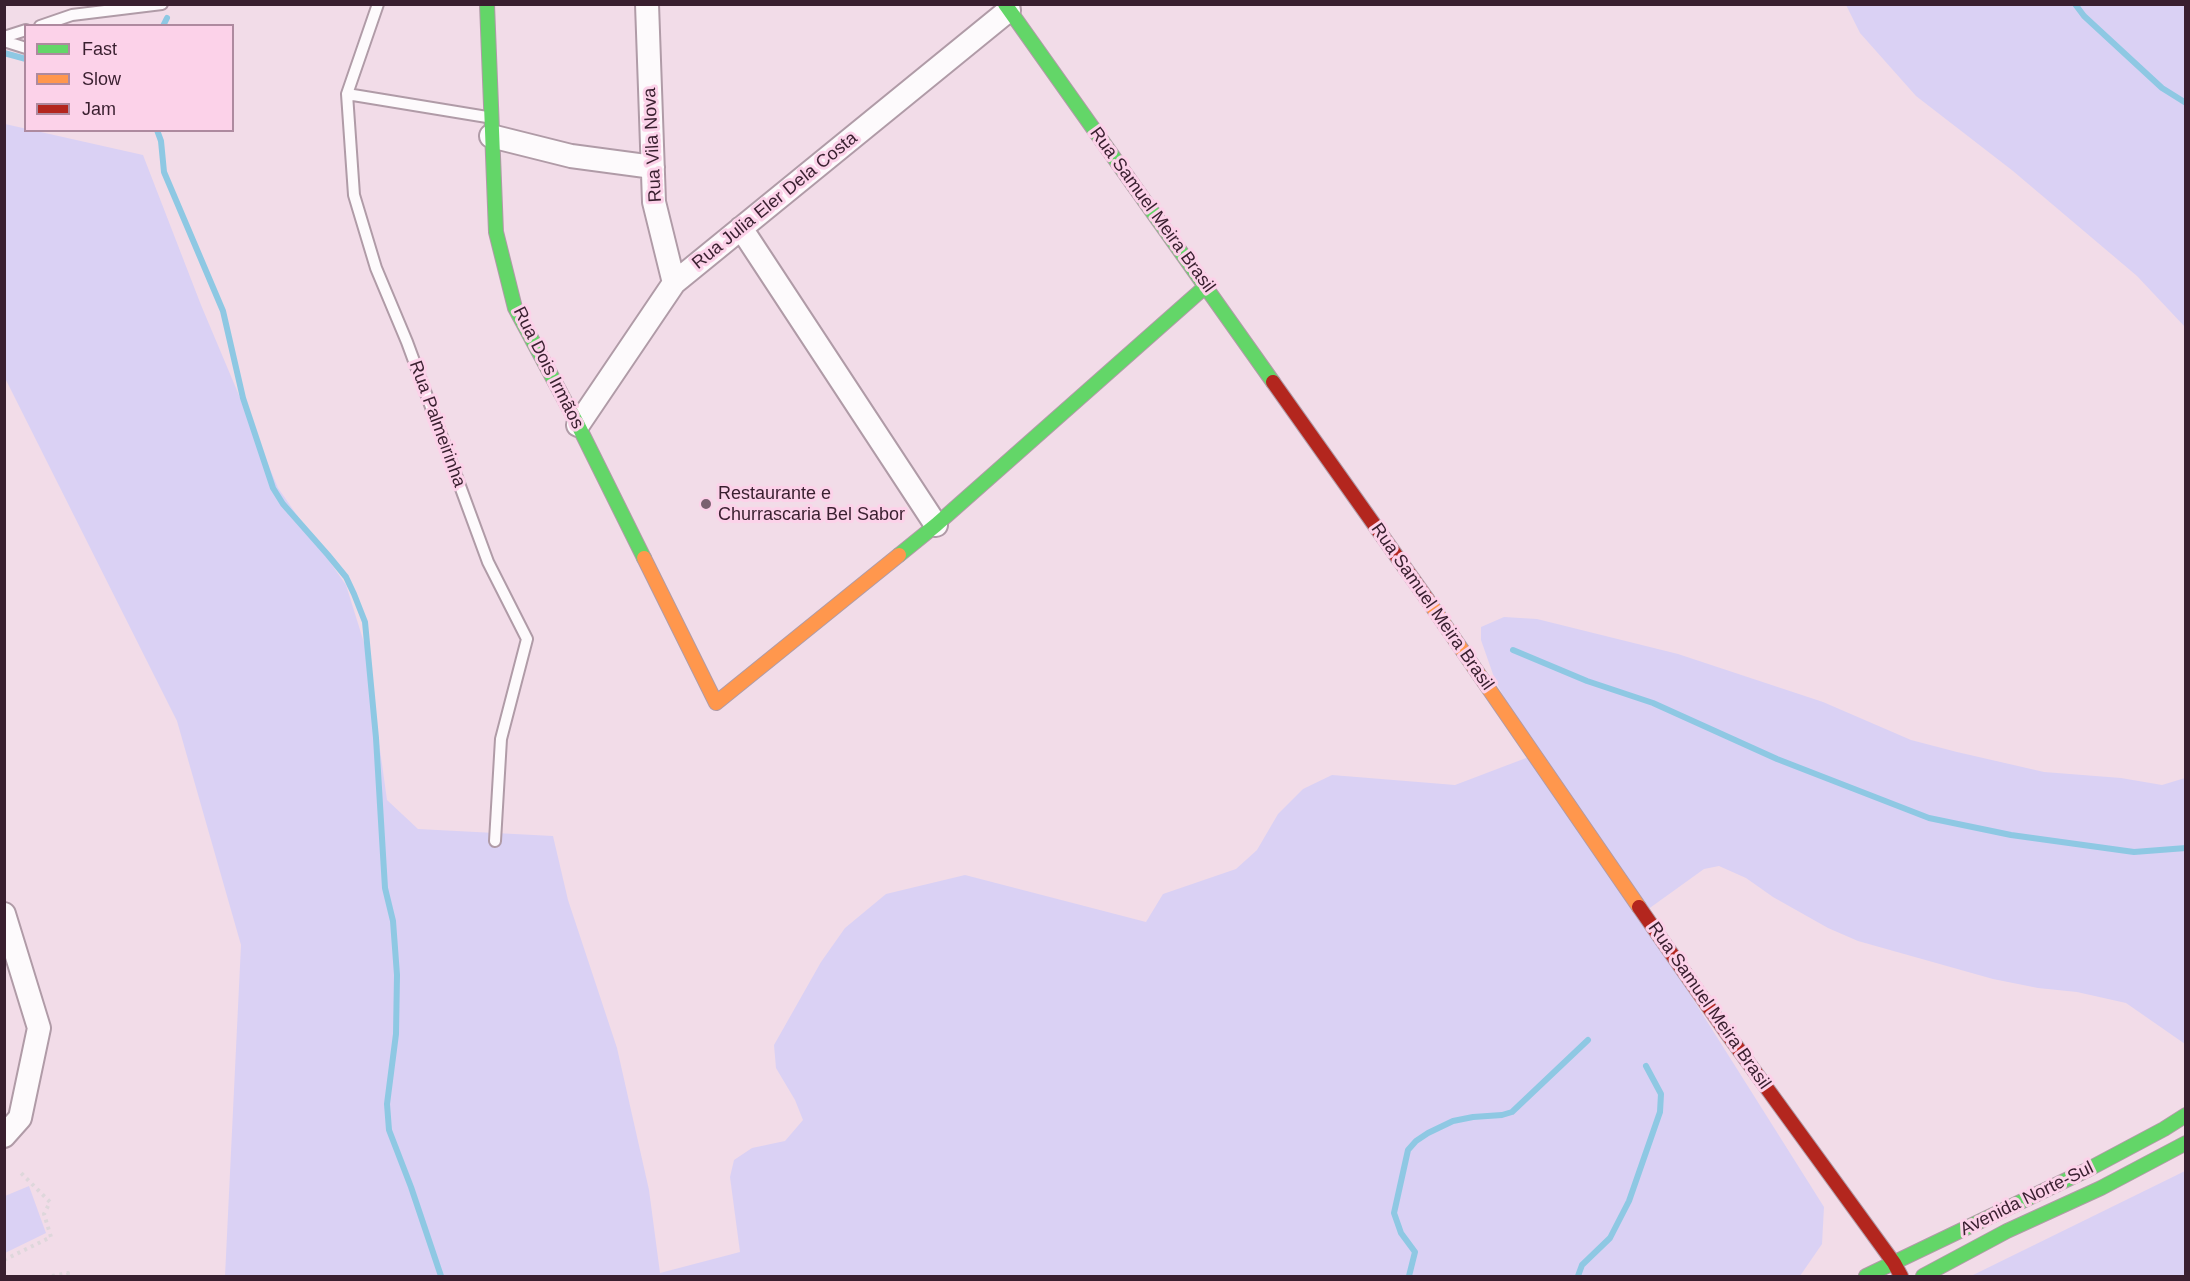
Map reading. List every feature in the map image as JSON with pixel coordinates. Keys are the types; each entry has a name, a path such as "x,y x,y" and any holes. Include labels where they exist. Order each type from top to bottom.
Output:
{"street":[{"name":"Rua Dois Irmãos","path":"487,4 496,232 515,308 578,425 716,704 936,525"},
{"name":"Rua Vila Nova","path":"647,4 654,202 674,283"},
{"name":"Rua Julia Eler Dela Costa","path":"578,425 674,283 1007,7"},
{"name":"Rua Samuel Meira Brasil","path":"1007,7 1438,615 1726,1032 1894,1263 1901,1276"},
{"path":"491,127 571,156 653,167"},
{"path":"741,228 936,525 1206,286"},
{"path":"4,914 39,1028 20,1118 4,1136"},
{"name":"Avenida Norte-Sul","path":"1865,1276 2087,1170 2186,1115"},
{"name":"Avenida Norte-Sul","path":"1923,1276 2007,1231 2101,1188 2186,1143"},
{"name":"Rua Samuel Meira Brasil","path":"1855,1211 1862,1241"},
{"path":"1864,1259 1865,1276"}],"lane":[{"path":"46,24 72,15 162,4"},
{"name":"Rua Palmeirinha","path":"378,4 347,94 354,195 376,268 407,342 488,562 527,639 501,740 495,841"},
{"path":"4,39 24,31"},
{"path":"4,39 24,47"},
{"path":"347,94 491,127"}],"path":[{"path":"4,1260 51,1237 44,1214 50,1202 19,1171"},
{"path":"52,1276 68,1273 68,1276"}],"shaded area":[{"path":"1846,5 2185,5 2185,327 2137,276 2013,171 1916,96 1860,33"},
{"path":"5,124 24,128 24,132 41,132 143,155 201,305 278,488 346,585 366,649 387,800 418,829 553,836 568,900 617,1048 649,1190 660,1273 740,1252 730,1177 734,1160 752,1148 785,1141 803,1120 795,1100 776,1068 774,1045 821,962 845,928 886,894 965,875 1146,922 1163,894 1236,869 1257,850 1278,814 1303,789 1332,775 1455,785 1534,755 1495,680 1481,640 1481,627 1504,617 1537,619 1678,654 1823,702 1911,740 1957,752 2044,772 2121,778 2162,785 2185,778 2185,1044 2126,1003 2077,992 2038,988 1993,979 1858,941 1828,928 1773,897 1746,878 1719,866 1704,869 1640,915 1824,1207 1822,1244 1800,1276 225,1276 241,945 177,721 5,378"},
{"path":"2185,1171 2185,1276 1971,1276"},
{"path":"29,1186 46,1233 5,1253 5,1196"}],"waterway":[{"path":"2075,4 2084,16 2162,88 2186,103"},
{"path":"164,24 167,18"},
{"path":"4,53 24,58"},
{"path":"158,132 161,141 164,172 223,311 243,398 273,488 283,504 346,577 365,622 376,738 385,888 393,921 397,975 396,1034 387,1104 389,1130 441,1276"},
{"path":"1513,650 1587,681 1653,703 1777,759 1929,818 2011,835 2134,852 2186,848"},
{"path":"1409,1276 1415,1252 1401,1233 1394,1213 1408,1150 1428,1133 1453,1121 1512,1112 1588,1040"},
{"path":"1578,1276 1582,1265 1610,1238 1629,1201 1660,1112 1661,1094 1646,1066"}],"traffic: fast":[{"path":"487,4 496,232 515,308 578,425 644,558"},
{"path":"1005,4 1273,382"},
{"path":"899,555 936,525 1206,286"},
{"path":"1866,1276 2087,1170 2186,1115"},
{"path":"1923,1276 2007,1231 2101,1188 2186,1143"}],"traffic: slow":[{"path":"644,558 716,703 899,555"},
{"path":"1427,599 1639,907"}],"traffic: jam":[{"path":"1273,382 1427,599"},
{"path":"1639,907 1726,1032 1894,1263 1901,1276"}],"place":[{"name":"Restaurante e Churrascaria Bel Sabor","path":"706,504"}]}
